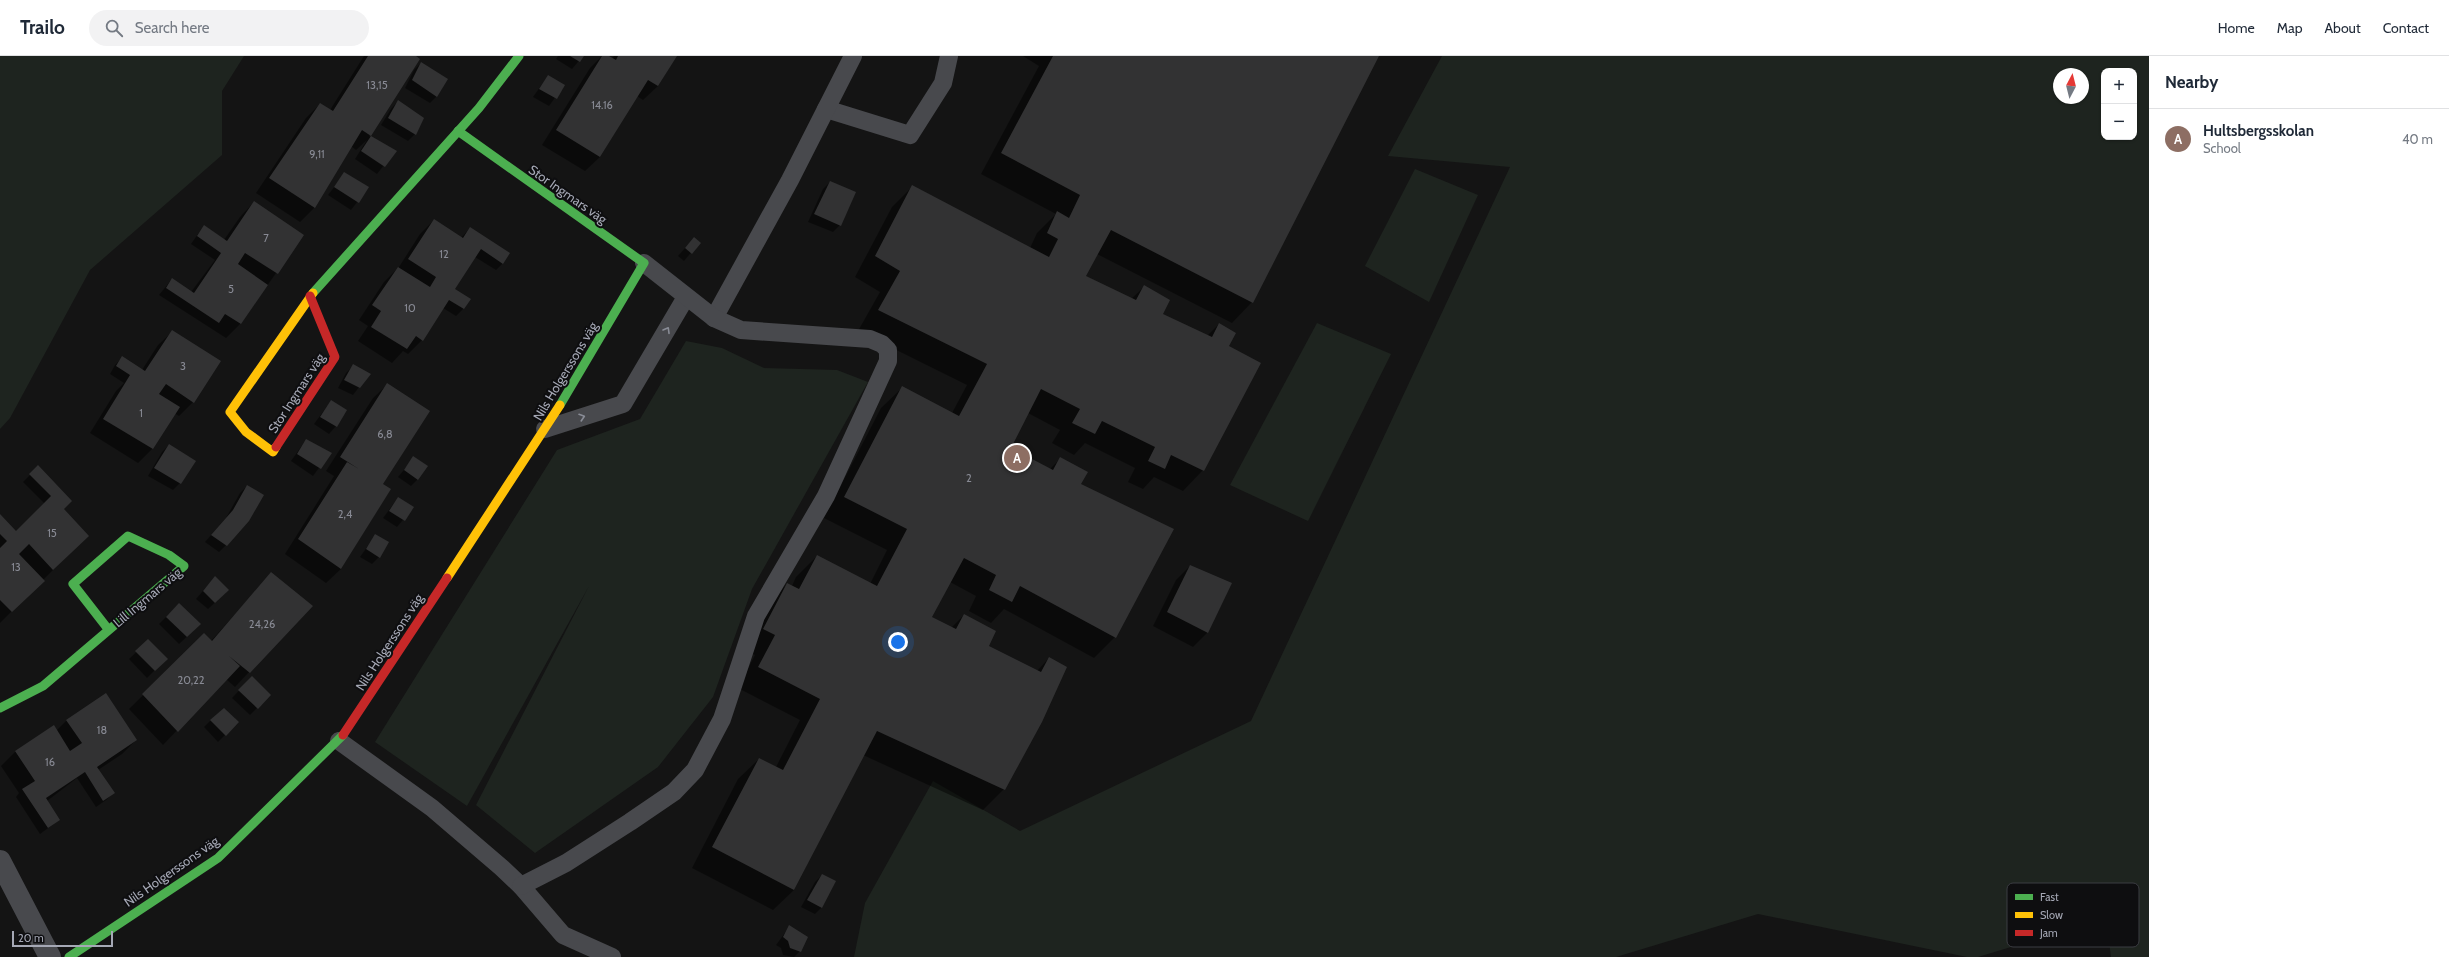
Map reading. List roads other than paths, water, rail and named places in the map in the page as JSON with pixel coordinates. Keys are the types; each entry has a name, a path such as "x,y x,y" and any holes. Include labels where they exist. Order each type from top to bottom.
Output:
{"street":[{"name":"Stor Ingmars väg","path":"310,296 335,357 273,452 246,432 230,412 310,296 458,131 519,56"},
{"name":"Stor Ingmars väg","path":"458,131 644,263"},
{"name":"Nils Holgerssons väg","path":"69,957 218,858 338,741 545,429 644,263"},
{"name":"Lill Ingmars väg","path":"0,708 43,686 108,629 184,566 169,555 128,536 73,584 108,629"},
{"path":"0,861 50,957"}],"lane":[{"path":"714,318 853,56"},
{"path":"826,109 910,135 942,83 949,56"},
{"path":"521,886 566,863 630,822 674,792 695,770 722,719 756,616 826,496 888,361 888,350 882,344 870,339 741,330 714,318 644,263"},
{"path":"545,429 623,404 686,297"},
{"path":"338,741 432,808 521,886 563,935 612,957"}],"place":[{"name":"Hultsbergsskolan","path":"1017,458"}]}
